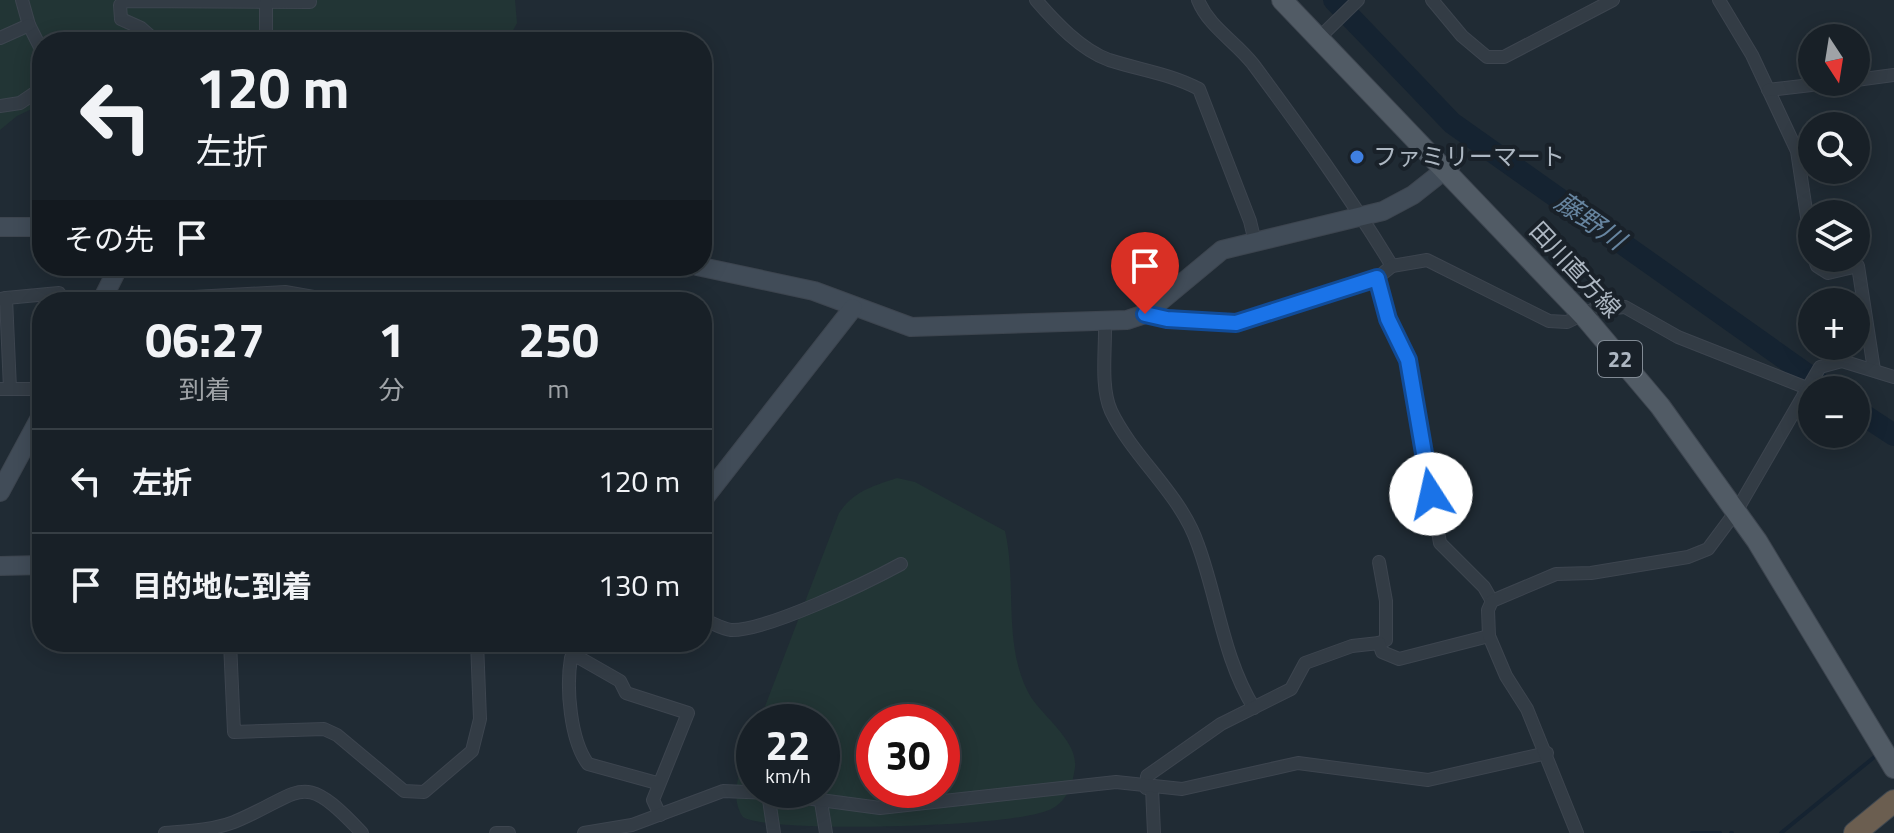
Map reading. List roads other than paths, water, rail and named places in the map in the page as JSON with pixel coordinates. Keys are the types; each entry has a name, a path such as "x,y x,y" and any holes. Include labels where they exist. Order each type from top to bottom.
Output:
{"highway":[{"path":"1855,833 1894,801"}],"main road":[{"name":"田川直方線","path":"1282,0 1323,34"},
{"name":"田川直方線","path":"1296,0 1323,34 1448,168 1588,313 1740,503 1894,748"},
{"name":"田川直方線","path":"1740,503 1894,768"}],"street":[{"path":"22,0 32,32"},
{"path":"1036,0 1058,25 1105,59 1179,79 1199,89 1250,221 1255,242"},
{"path":"1198,0 1204,15 1245,55 1317,148 1392,266"},
{"path":"1432,0 1462,36 1487,57 1504,57 1613,0"},
{"path":"1719,0 1797,151 1805,200"},
{"path":"146,32 121,19 120,5 125,1 310,2"},
{"path":"266,2 266,32"},
{"path":"1323,34 1356,2"},
{"path":"0,38 29,25"},
{"path":"1870,78 1894,75"},
{"path":"1768,90 1798,87"},
{"path":"0,106 20,103 32,95"},
{"path":"1145,314 1222,250 1362,217 1413,195 1448,168"},
{"path":"0,227 32,227"},
{"path":"712,269 814,291 911,327 1102,322 1145,314 1167,319 1236,323 1377,278 1392,266 1427,260 1549,321 1567,322 1588,313 1625,307 1678,337 1798,384"},
{"path":"1859,272 1874,370"},
{"path":"1377,278 1388,319 1408,360 1440,543 1484,587 1492,601"},
{"path":"32,296 3,299 5,389 32,389"},
{"path":"712,488 853,308"},
{"path":"1105,331 1110,408 1149,469 1187,517 1199,545 1229,656 1254,708"},
{"path":"1814,376 1820,367 1842,361 1894,377"},
{"path":"1577,833 1547,753 1527,709 1506,676 1489,636 1488,610 1492,601 1556,574 1591,573 1688,557 1708,549 1740,503 1798,403"},
{"path":"0,492 32,433"},
{"path":"1154,833 1147,776 1221,724 1291,689 1305,663 1352,646 1386,640 1386,601 1379,562"},
{"path":"712,623 729,630 754,627 865,583 901,564"},
{"path":"0,566 32,565"},
{"path":"1379,643 1382,652 1399,659 1489,636"},
{"path":"230,652 234,732 324,729 337,735 404,791 413,794 424,792 472,751 480,719 477,652"},
{"path":"657,783 588,764 584,759 573,739 571,658 578,657 620,681 626,693 688,713 657,783 653,800 660,815"},
{"path":"840,804 880,808 1116,782 1149,788 1197,786 1298,763 1428,780 1547,753"},
{"path":"165,833 233,822 293,791 308,790 335,805 362,833"},
{"path":"584,833 632,825 723,791 736,792"},
{"path":"770,808 774,833"},
{"path":"822,808 826,833"},
{"path":"496,833 509,833"}],"waterway":[{"name":"藤野川","path":"1334,0 1452,123 1809,376"},
{"name":"藤野川","path":"1870,419 1894,435"},
{"path":"1781,833 1878,754"},
{"path":"1692,833 1720,833"}],"place":[{"name":"ファミリーマート","path":"1357,157"}]}
